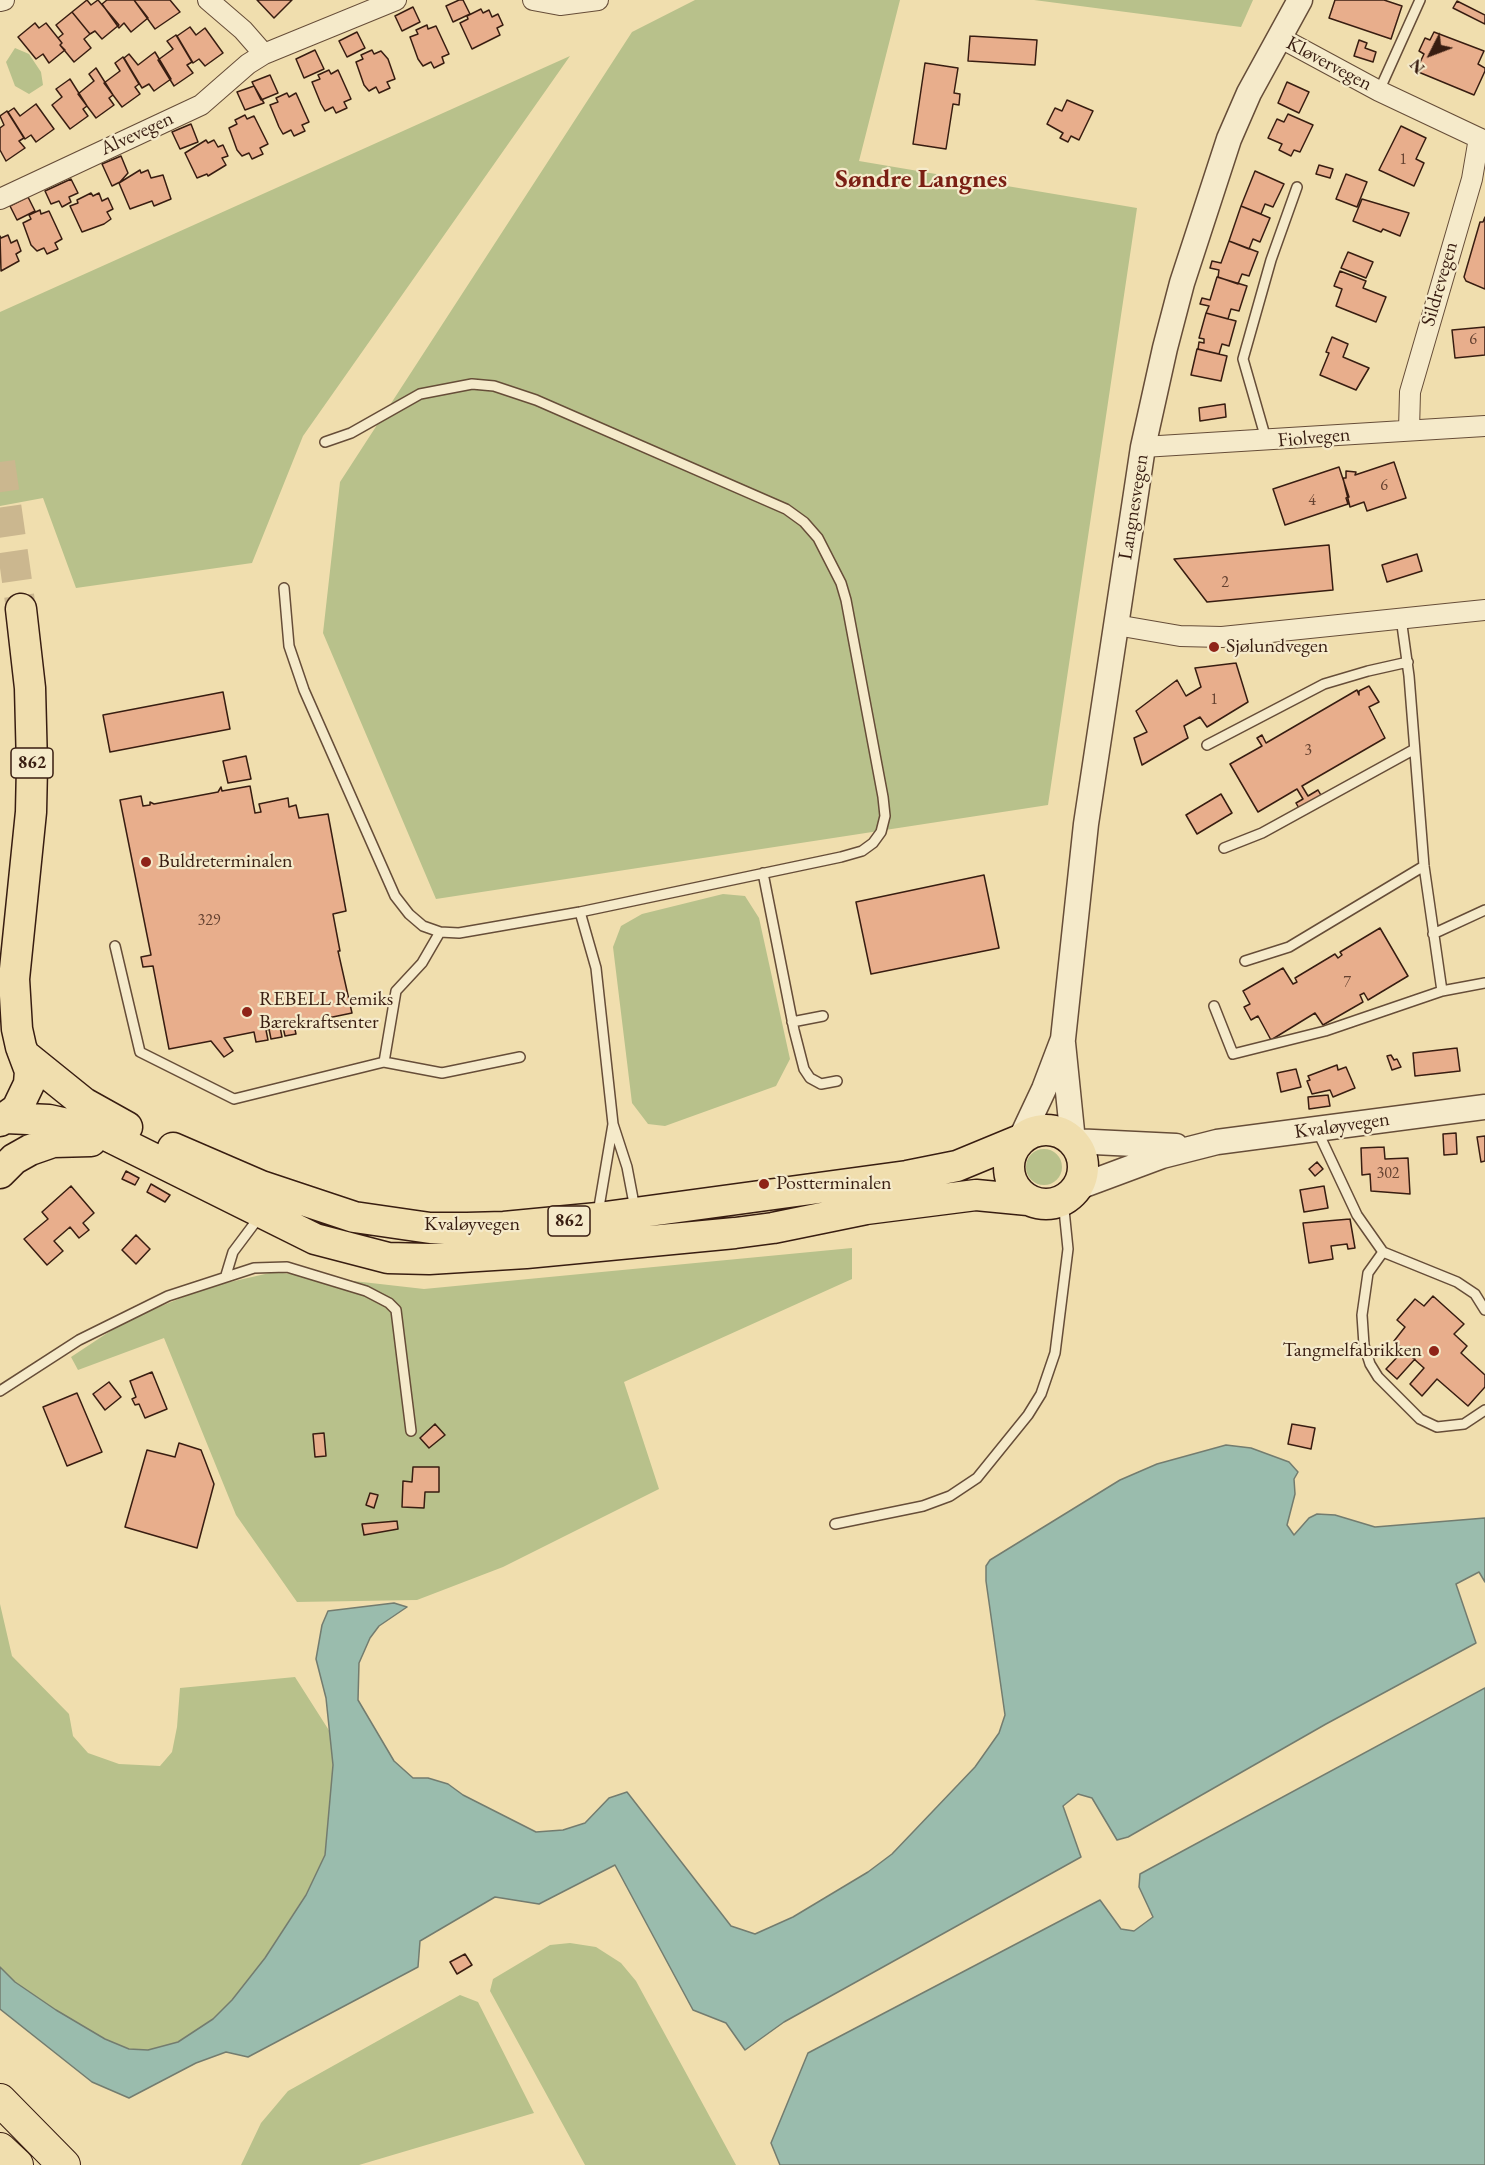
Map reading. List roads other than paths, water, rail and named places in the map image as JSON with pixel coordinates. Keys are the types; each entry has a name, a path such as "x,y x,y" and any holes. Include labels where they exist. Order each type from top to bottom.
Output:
{"highway":[{"path":"0,2100 64,2165"},
{"path":"0,2149 17,2165"}],"main road":[{"name":"862","path":"3,1119 17,1109 29,1084 16,1045 14,1005 18,917 30,822 32,766 30,688 21,609"},
{"name":"862","path":"0,955 18,917"},
{"name":"Kvaløyvegen","path":"16,1045 51,1079 105,1116 242,1178 321,1207 354,1216 430,1228 773,1228 866,1209 976,1195 1028,1200"},
{"name":"Kvaløyvegen","path":"3,1119 76,1125 121,1142 315,1239 351,1251 388,1258 526,1253 619,1227 940,1170 966,1163 1020,1140"},
{"name":"862","path":"1020,1140 1030,1133 1053,1130 1073,1141"},
{"path":"1020,1140 1010,1157 1008,1167 1014,1186 1028,1200"},
{"path":"1070,1194 1083,1169 1082,1159 1073,1141"},
{"name":"862","path":"0,1173 14,1159 52,1142 121,1142"},
{"name":"862","path":"1028,1200 1046,1204 1070,1194"}],"street":[{"path":"208,0 243,30 264,54"},
{"name":"Alvevegen","path":"0,199 201,105 248,64 264,54 396,0"},
{"path":"533,0 560,5 598,0"},
{"name":"Langnesvegen","path":"1073,1141 1062,1039 1086,824 1143,447 1173,316 1217,171 1249,93 1299,0"},
{"name":"Kløvervegen","path":"1278,37 1379,92 1482,140"},
{"name":"Sildrevegen","path":"1409,430 1410,392 1482,140"},
{"name":"Fiolvegen","path":"1143,447 1267,442 1485,426"},
{"path":"1116,625 1180,636 1222,637 1485,609"},
{"name":"Langnesvegen","path":"1020,1140 1044,1089 1062,1039"},
{"name":"Kvaløyvegen","path":"1070,1194 1155,1159 1200,1146 1485,1107"},
{"name":"Kvaløyvegen","path":"1073,1141 1200,1146"}],"lane":[{"name":"Kløvervegen","path":"1379,92 1420,0"},
{"path":"1267,442 1243,359 1271,260 1297,187"},
{"path":"284,588 286,627 295,666 395,896 409,914 423,926 440,932 459,933 580,912 862,851 882,832 885,816 874,739 846,600 830,559 818,538 804,522 786,509 536,400 494,386 464,385 420,394 351,433 325,442"},
{"path":"1401,618 1408,662 1413,750 1424,866 1442,991"},
{"path":"1207,745 1324,684 1408,662"},
{"path":"1224,848 1262,833 1413,750"},
{"path":"1245,961 1289,947 1424,866"},
{"path":"763,873 792,1022 804,1069 810,1078 821,1084 837,1081"},
{"path":"1433,934 1485,910"},
{"path":"580,912 596,968 613,1124 627,1167 619,1227"},
{"path":"384,1062 396,991 422,963 440,932"},
{"path":"115,946 140,1052 234,1099 384,1062 442,1073 520,1057"},
{"path":"1214,1006 1233,1054 1325,1031 1442,991 1485,983"},
{"path":"792,1022 823,1016"},
{"path":"613,1124 597,1205 619,1227"},
{"path":"1317,1130 1357,1215 1383,1252 1457,1282 1474,1294 1485,1310"},
{"path":"835,1524 923,1506 950,1496 977,1478 1028,1415 1041,1394 1055,1353 1068,1249 1070,1194"},
{"path":"226,1275 238,1244 263,1213"},
{"path":"1383,1252 1368,1274 1362,1315 1364,1345 1370,1364 1378,1377 1420,1419 1437,1427 1464,1424 1485,1410"},
{"path":"0,1391 79,1340 136,1310 226,1275 254,1268 286,1267 356,1288 389,1303 399,1318 411,1431"}],"tunnel":[{"path":"0,462 21,609"}],"place":[{"name":"Sjølundvegen","path":"1214,647"},
{"name":"Buldreterminalen","path":"146,862"},
{"name":"REBELL Remiks Bærekraftsenter","path":"247,1012"},
{"name":"Postterminalen","path":"764,1184"},
{"name":"Tangmelfabrikken","path":"1434,1351"}],"district":[{"name":"Søndre Langnes","path":"921,180"}]}
